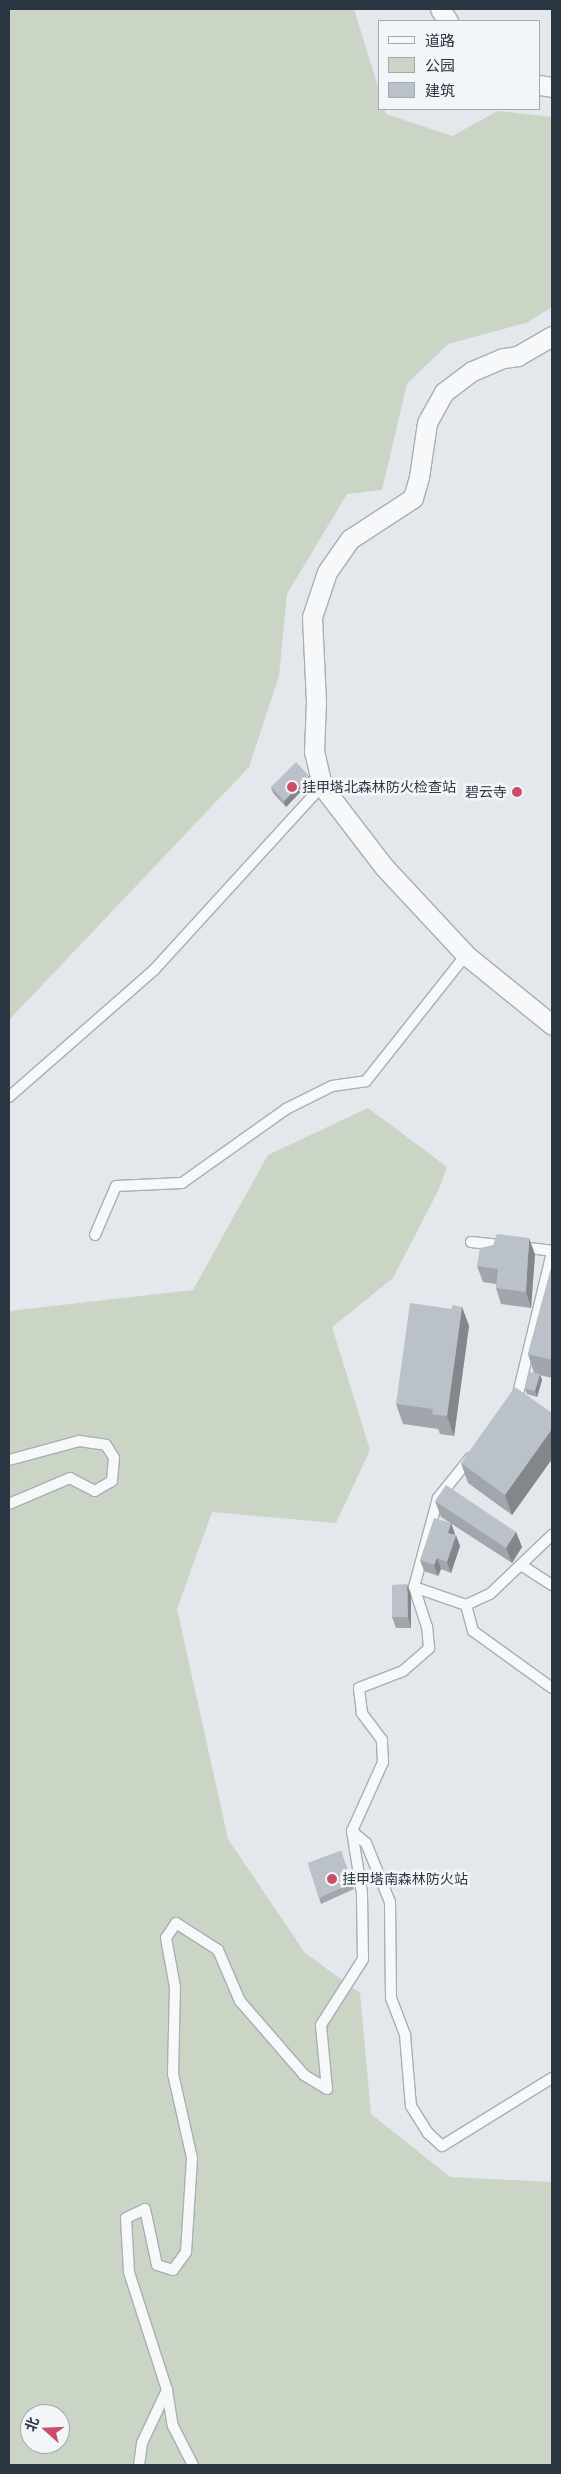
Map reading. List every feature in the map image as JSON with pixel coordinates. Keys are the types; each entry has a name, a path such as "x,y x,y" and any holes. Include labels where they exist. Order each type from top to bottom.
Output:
{"street":[{"path":"440,9 447,20"},
{"path":"552,336 518,356 503,358 472,372 444,392 426,423 419,477 413,498 350,539 327,572 312,617 316,702 314,752 322,786 385,868 466,955 552,1025"}],"lane":[{"path":"9,1097 154,970 322,786"},
{"path":"95,1235 116,1186 182,1183 286,1109 332,1086 366,1081 466,955"},
{"path":"471,1242 552,1251 517,1398 506,1412"},
{"path":"9,1460 79,1441 106,1445 114,1458 112,1481 95,1491 70,1478 9,1504"},
{"path":"193,2465 173,2426 167,2390 129,2272 126,2218 145,2209 156,2265 173,2270 186,2252 192,2158 172,2074 175,1987 166,1938 176,1924 218,1950 240,2001 304,2075 327,2089 321,2025 363,1959 362,1893 352,1832 383,1762 382,1740 362,1713 359,1688 403,1671 430,1648 414,1587 438,1498 478,1449"},
{"path":"414,1587 466,1604 490,1594 552,1535"},
{"path":"521,1565 552,1585"},
{"path":"466,1604 473,1631 552,1688"},
{"path":"352,1832 366,1843 390,1902 392,1998 405,2035 411,2106 428,2133 442,2146 552,2078"},
{"path":"140,2465 142,2443 167,2390"}],"green space":[{"path":"9,9 354,9 378,87 378,110 384,110 386,114 452,136 498,111 552,117 552,307 526,323 448,344 407,384 382,490 347,494 287,594 279,676 249,767 9,1020"},
{"path":"368,1108 447,1167 439,1189 393,1278 332,1327 370,1450 336,1523 212,1512 177,1609 228,1839 305,1953 360,1993 371,2114 450,2177 552,2182 552,2465 9,2465 9,1311 193,1290 268,1155"}],"building":[{"name":"挂甲塔北森林防火检查站","path":"296,762 309,776 284,801 271,787"},
{"path":"497,1234 529,1238 526,1292 496,1288 498,1269 477,1266 480,1248 493,1245"},
{"path":"552,1265 552,1360 528,1354"},
{"path":"410,1303 452,1309 452,1305 462,1307 447,1416 432,1414 433,1409 396,1404"},
{"path":"529,1372 540,1374 535,1391 525,1389"},
{"path":"515,1387 552,1413 552,1429 505,1495 461,1463"},
{"path":"446,1485 516,1532 506,1548 435,1501"},
{"path":"434,1518 451,1523 448,1533 456,1535 447,1562 437,1558 434,1565 420,1560"},
{"path":"407,1584 408,1617 392,1617 392,1585"},
{"name":"挂甲塔南森林防火站","path":"341,1851 352,1883 319,1898 308,1863"}],"place":[{"name":"挂甲塔北森林防火检查站","path":"292,787"},
{"name":"碧云寺","path":"517,792"},
{"name":"挂甲塔南森林防火站","path":"332,1879"}]}
